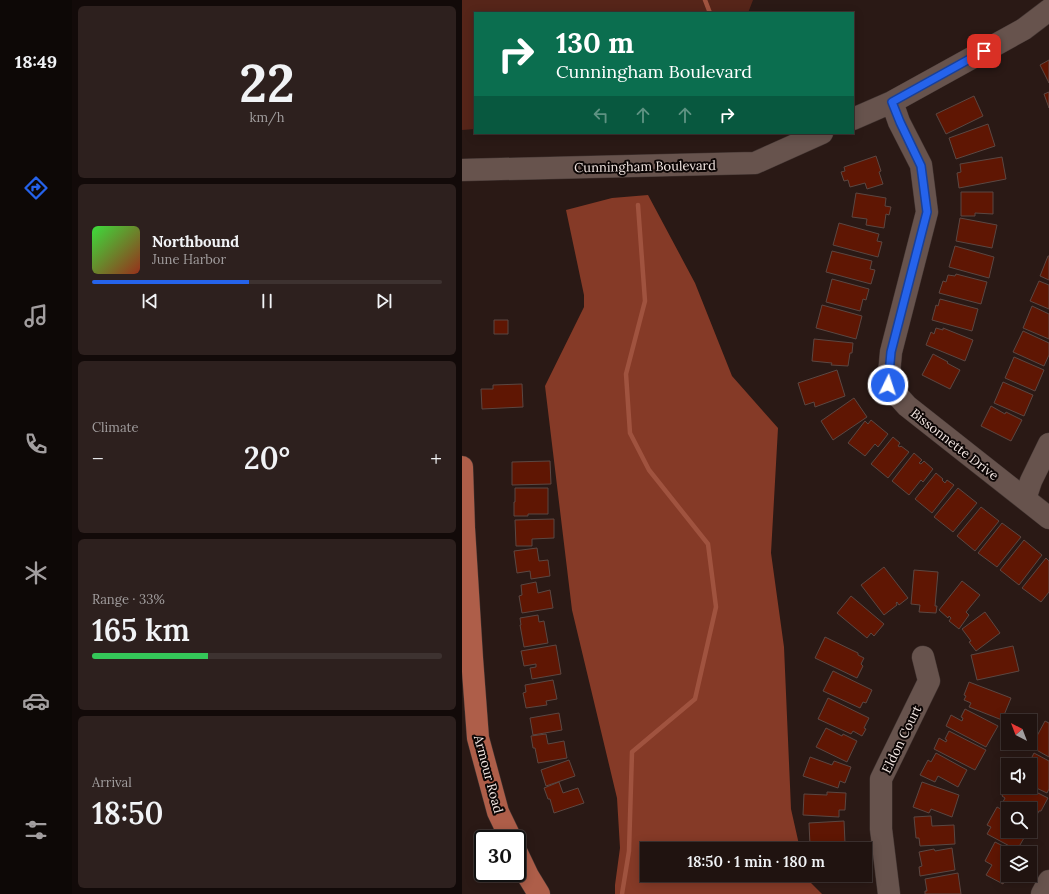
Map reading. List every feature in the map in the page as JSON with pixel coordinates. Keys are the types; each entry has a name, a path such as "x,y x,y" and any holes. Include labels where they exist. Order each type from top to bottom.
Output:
{"main road":[{"name":"Armour Road","path":"462,467 471,650 478,738 498,812 507,830"},
{"path":"526,872 539,894"}],"street":[{"path":"854,119 892,102 1024,30 1049,10"},
{"name":"Bissonnette Drive","path":"892,102 921,166 927,212 891,352 888,385 907,406 1049,518"},
{"name":"Cunningham Boulevard","path":"462,170 755,163 820,134"},
{"path":"1025,498 1031,481 1049,444"},
{"name":"Eldon Court","path":"889,894 881,829 881,779 929,681 924,657"},
{"path":"1042,894 1049,881"}],"shaded area":[{"path":"462,0 753,0 748,12 474,12 474,129 462,130"},
{"path":"648,195 695,283 732,376 778,428 771,553 784,647 791,809 798,842 640,842 640,882 810,882 822,894 615,894 620,848 617,798 572,610 545,386 584,307 584,295 566,210 612,198"}],"building":[{"path":"1049,60 1049,83 1040,65"},
{"path":"1049,92 1049,108 1044,94"},
{"path":"974,96 983,116 946,134 936,114"},
{"path":"988,124 995,146 956,159 949,138"},
{"path":"876,156 881,171 879,172 883,184 867,189 865,183 850,187 848,180 844,181 841,172 845,171 844,167"},
{"path":"1002,157 1006,179 959,188 957,173 961,172 960,164"},
{"path":"961,192 993,192 993,214 975,213 975,216 961,216"},
{"path":"856,193 886,198 885,206 891,207 889,215 886,214 884,228 866,225 867,219 852,217"},
{"path":"960,218 997,225 992,248 956,241"},
{"path":"839,223 879,234 877,241 882,242 878,257 833,245"},
{"path":"955,246 994,257 989,278 949,267"},
{"path":"832,251 872,261 870,269 875,270 871,284 826,272"},
{"path":"1049,256 1049,280 1040,276"},
{"path":"956,274 987,282 981,304 939,293 943,281 946,282 948,275 955,276"},
{"path":"832,279 869,289 866,300 863,299 860,311 826,302"},
{"path":"1039,281 1049,285 1049,309 1030,301"},
{"path":"940,299 978,309 972,331 932,320 936,305 938,306"},
{"path":"822,305 862,316 856,339 816,328"},
{"path":"1032,306 1049,314 1049,339 1023,328"},
{"path":"494,320 508,320 508,334 494,334"},
{"path":"936,328 943,330 943,328 973,340 965,361 926,345 931,332 934,334"},
{"path":"1023,331 1049,343 1049,355 1044,366 1013,352"},
{"path":"814,339 853,343 848,366 831,365 832,363 812,361"},
{"path":"933,354 960,370 950,389 922,375"},
{"path":"1014,357 1044,370 1035,391 1005,378"},
{"path":"837,370 845,396 815,407 814,402 805,405 798,383"},
{"path":"1003,382 1033,395 1024,416 994,403"},
{"path":"522,384 523,407 482,409 481,389 493,389 493,385"},
{"path":"854,398 867,417 833,440 821,421"},
{"path":"991,406 1005,414 1006,412 1022,420 1011,441 981,426"},
{"path":"871,420 888,434 878,447 875,444 865,456 848,443 865,421 868,424"},
{"path":"893,437 900,443 898,446 901,446 909,452 888,478 871,464"},
{"path":"914,453 922,460 919,463 921,464 924,461 933,469 923,482 921,480 909,495 892,481"},
{"path":"550,461 551,484 512,485 512,462"},
{"path":"936,473 945,483 947,480 954,485 932,513 915,499"},
{"path":"515,488 548,488 548,514 514,516"},
{"path":"958,488 977,503 953,532 934,517"},
{"path":"981,507 999,521 975,551 957,536"},
{"path":"554,519 554,538 532,539 532,546 516,546 515,520"},
{"path":"1002,523 1021,537 997,567 978,553"},
{"path":"1024,540 1042,555 1019,585 1000,570"},
{"path":"537,548 539,561 548,560 550,576 531,579 530,571 517,573 514,551"},
{"path":"1046,558 1049,561 1049,592 1041,602 1022,588"},
{"path":"884,567 908,598 899,605 897,602 897,605 884,615 861,585"},
{"path":"914,570 938,572 935,606 937,606 936,613 919,612 920,605 911,604"},
{"path":"962,581 980,595 966,612 969,615 959,629 949,621 951,618 949,616 948,618 939,610"},
{"path":"536,582 538,593 550,590 553,608 522,613 519,596 522,595 521,585"},
{"path":"851,596 884,624 874,636 871,633 867,638 837,613"},
{"path":"985,612 1000,633 976,651 962,629"},
{"path":"538,615 539,622 544,621 548,643 524,647 520,618"},
{"path":"825,637 858,653 858,655 864,658 861,664 863,666 857,678 815,658"},
{"path":"556,645 561,674 532,679 530,668 536,667 536,664 524,666 521,651"},
{"path":"1013,646 1019,671 977,680 971,655"},
{"path":"833,671 872,690 866,703 863,702 860,708 823,691"},
{"path":"553,680 557,699 546,701 547,705 526,708 523,693 526,692 525,685"},
{"path":"969,682 1011,698 1004,714 1001,714 1001,720 969,707 971,703 964,700 966,696 964,695"},
{"path":"828,698 869,718 862,736 853,731 851,734 818,719"},
{"path":"965,709 998,726 986,747 946,726 951,715 962,721 963,718 961,717"},
{"path":"559,713 562,730 533,735 530,718"},
{"path":"1045,721 1049,723 1049,757 1036,750 1037,736"},
{"path":"826,728 857,741 847,762 816,747"},
{"path":"949,731 986,750 975,770 934,749 939,738 946,742 947,740 945,739"},
{"path":"546,734 548,744 564,741 567,758 538,763 531,736"},
{"path":"936,753 967,770 958,787 938,776 935,782 920,775 928,760 931,762"},
{"path":"1034,753 1049,761 1049,789 1047,793 1037,788 1037,758 1032,758"},
{"path":"810,757 832,765 834,761 851,767 845,783 840,781 838,788 803,776"},
{"path":"569,760 575,776 546,786 541,770"},
{"path":"559,782 563,793 578,788 584,803 554,813 550,799 548,799 544,788"},
{"path":"922,782 959,795 952,817 931,809 929,813 913,807"},
{"path":"827,792 846,793 845,810 839,810 839,817 803,815 804,794 827,795"},
{"path":"1037,792 1048,798 1041,811 1039,811 1037,815 1037,802 1003,802 1005,798 1002,796 1003,794 1037,794"},
{"path":"997,807 1001,809 1001,838 1024,838 1019,846 1010,846 987,834 991,827 987,825"},
{"path":"931,816 932,826 954,825 955,844 920,846 919,838 916,838 914,817"},
{"path":"844,821 845,842 810,842 809,823"},
{"path":"995,842 1003,846 1001,846 1001,882 1004,882 1003,884 986,875 992,865 985,861"},
{"path":"952,848 955,870 920,876 919,867 922,866 919,852"},
{"path":"958,873 961,894 925,894 925,891 927,891 925,879"}],"waterway":[{"path":"705,0 710,12"},
{"path":"622,894 629,851 632,752 695,699 716,607 708,544 649,470 630,433 626,374 645,301 638,205"}],"route":[{"path":"888,385 891,352 927,212 921,166 892,102 984,51"}]}
